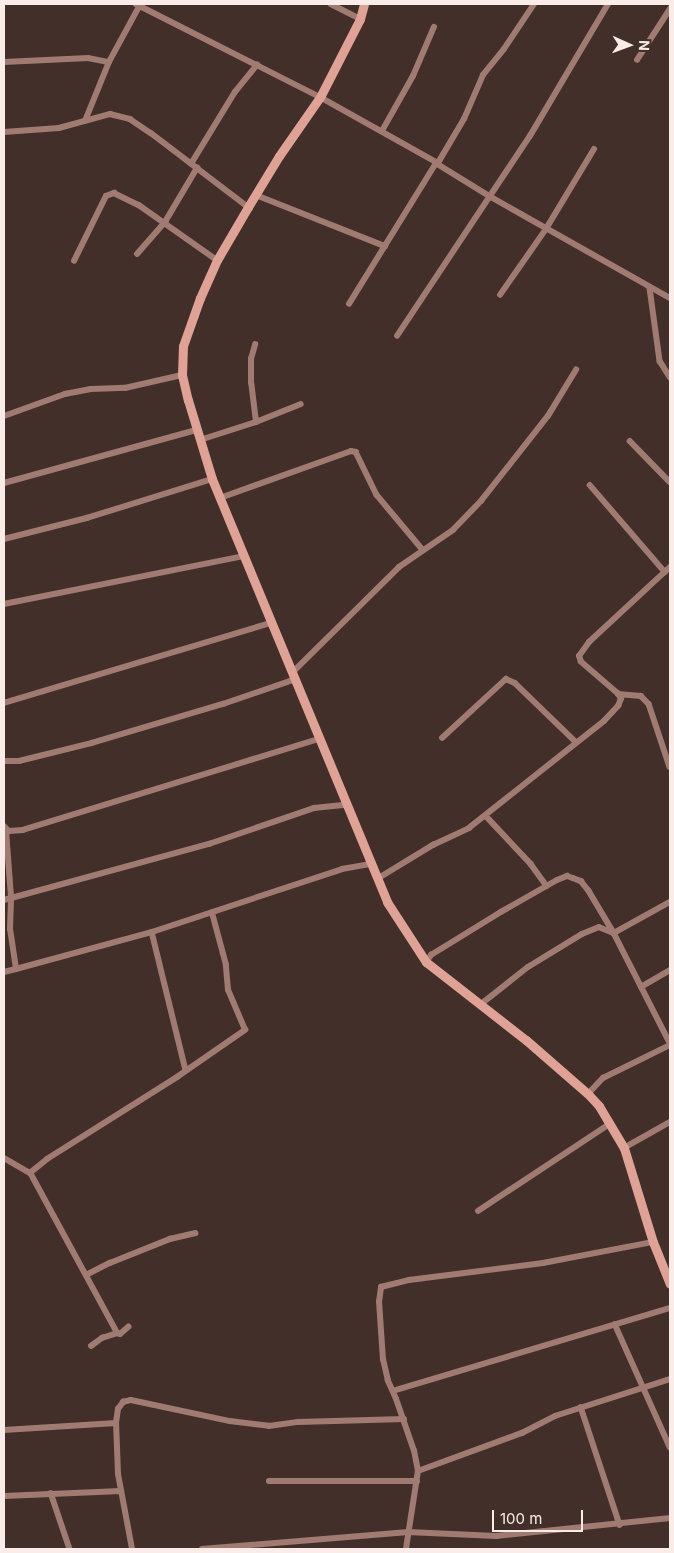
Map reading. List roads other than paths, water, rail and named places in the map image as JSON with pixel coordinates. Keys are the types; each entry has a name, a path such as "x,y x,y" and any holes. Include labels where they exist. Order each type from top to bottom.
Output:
{"street":[{"path":"85,122 109,62 138,4 257,64 382,131 490,197 670,298"},
{"path":"331,4 360,19"},
{"path":"364,4 360,19 320,97 279,156 217,260 187,330 183,346 182,375 212,479 271,623 295,675 319,739 377,879 404,931 426,962 526,1040 588,1094 611,1123 624,1148 653,1242 670,1284"},
{"path":"349,304 464,119 483,75 504,49 534,4"},
{"path":"397,336 530,136 608,4"},
{"path":"637,60 670,9"},
{"path":"382,131 413,76 434,27"},
{"path":"4,62 88,58 109,62"},
{"path":"191,164 235,92 257,64"},
{"path":"4,132 59,128 110,114 130,120 151,133 248,207"},
{"path":"500,295 546,229 594,149"},
{"path":"138,254 165,222 197,168"},
{"path":"74,261 109,193 114,193 139,205 217,260"},
{"path":"256,195 385,246"},
{"path":"650,288 660,361 670,377"},
{"path":"255,346 251,359 250,383 256,422"},
{"path":"4,761 19,761 92,743 223,704 295,675 399,567 453,530 481,502 548,416 576,370"},
{"path":"4,416 65,394 90,389 126,388 182,375"},
{"path":"200,440 256,422 302,404"},
{"path":"4,483 197,430"},
{"path":"630,441 669,479"},
{"path":"220,498 351,452 356,452 377,495 423,550"},
{"path":"4,539 88,518 212,479"},
{"path":"590,486 665,572"},
{"path":"4,604 244,556"},
{"path":"377,879 433,845 469,828 604,721 618,706 620,699 618,694 587,669 579,656 589,642 670,567"},
{"path":"4,703 271,623"},
{"path":"442,738 506,680 514,683 576,742"},
{"path":"618,694 641,696 649,704 670,767"},
{"path":"16,969 10,929 11,897 5,828 23,830 319,739"},
{"path":"4,900 209,844 314,808 346,805"},
{"path":"486,816 531,864 547,886"},
{"path":"4,972 152,932 342,869 371,864"},
{"path":"426,962 439,950 547,886 568,876 581,881 614,933 670,1044 603,1078 588,1094"},
{"path":"614,933 670,902"},
{"path":"30,1173 47,1159 245,1030 228,990 226,965 212,913"},
{"path":"480,1005 528,967 582,934 599,927 614,933"},
{"path":"152,932 186,1070"},
{"path":"641,987 670,970"},
{"path":"624,1148 670,1122"},
{"path":"478,1211 611,1123"},
{"path":"4,1158 30,1173 116,1333"},
{"path":"86,1275 110,1263 170,1239 195,1234"},
{"path":"406,1549 418,1471 404,1419 383,1360 379,1302 380,1289 384,1286 409,1280 543,1263 653,1242"},
{"path":"393,1391 670,1308"},
{"path":"615,1324 670,1447"},
{"path":"91,1346 102,1338 116,1333 120,1334 128,1327"},
{"path":"418,1471 522,1433 555,1416 670,1379"},
{"path":"132,1549 120,1491 116,1423 118,1409 123,1402 131,1400 230,1421 269,1426 298,1422 404,1419"},
{"path":"581,1407 620,1525"},
{"path":"4,1430 116,1423"},
{"path":"269,1481 417,1481"},
{"path":"4,1496 120,1491"},
{"path":"51,1493 70,1549"},
{"path":"202,1549 250,1547 408,1532 496,1536 620,1525 670,1518"}]}
